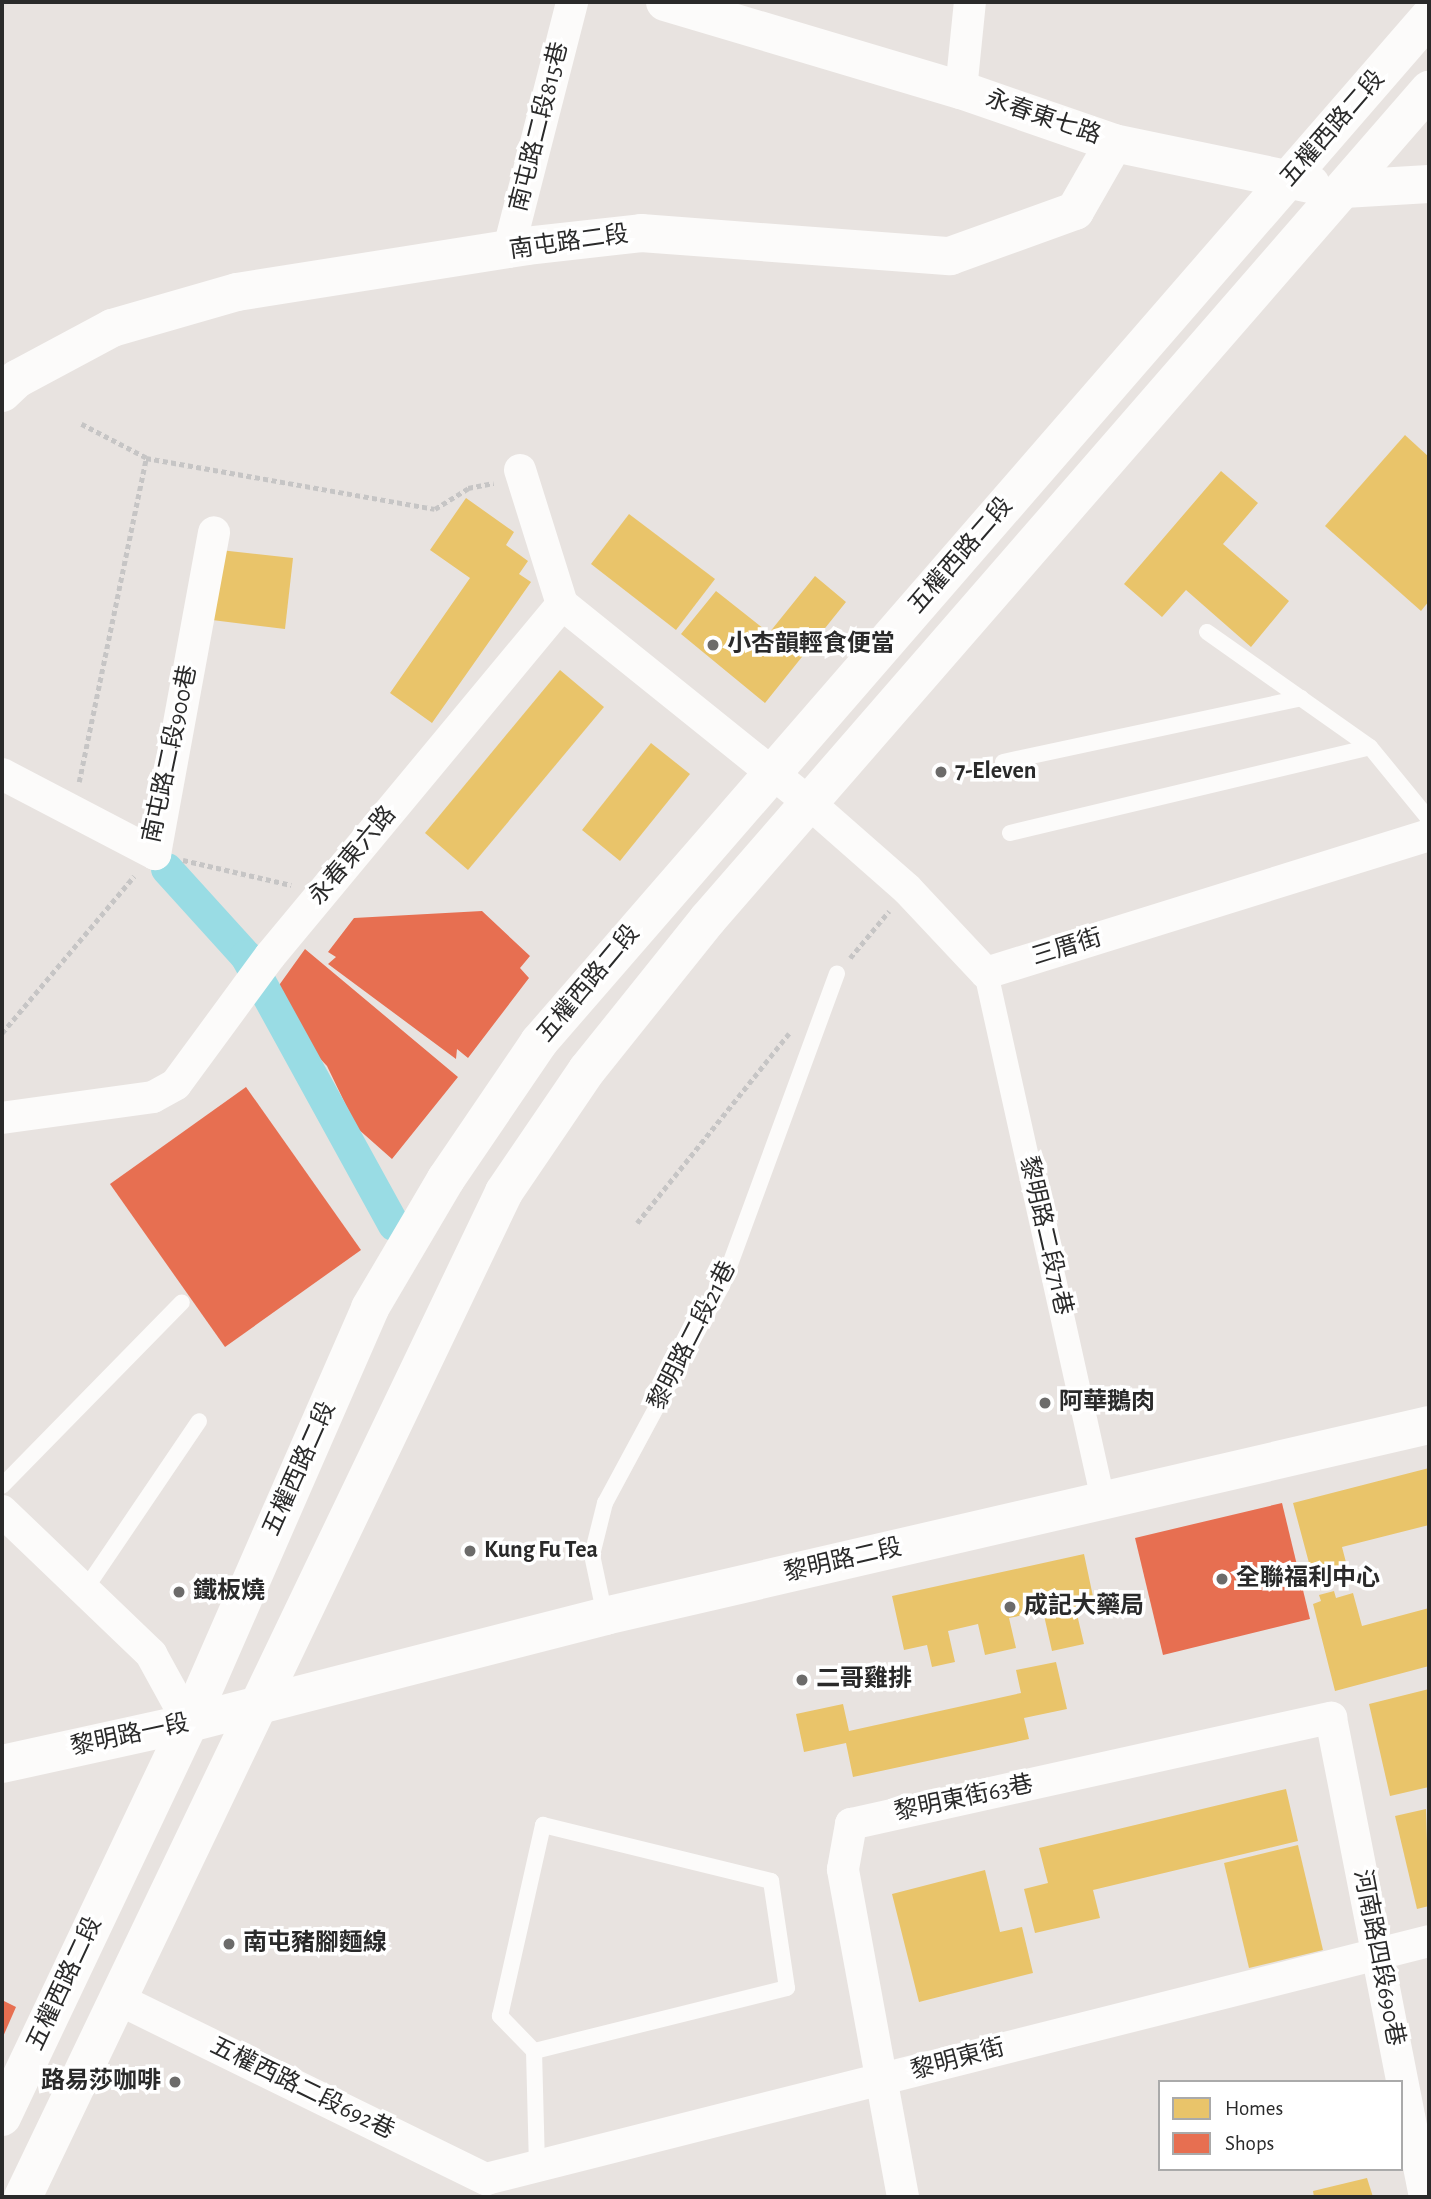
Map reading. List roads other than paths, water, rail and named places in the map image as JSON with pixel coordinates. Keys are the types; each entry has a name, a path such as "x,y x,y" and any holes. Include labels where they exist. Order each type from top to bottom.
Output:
{"main road":[{"name":"永春東七路","path":"665,2 961,90 1114,143 1289,181 1344,189 1429,184"},
{"name":"五權西路二段","path":"2,2117 189,1723 370,1308 446,1179 539,1042 1429,17"},
{"name":"五權西路二段","path":"23,2197 504,1192 587,1070 808,802 1429,90"},
{"name":"南屯路二段","path":"2,393 18,379 112,328 237,292 508,252 640,233 950,256 1075,211 1114,143"},
{"name":"黎明路二段","path":"259,1705 605,1616 1429,1425"},
{"name":"黎明路一段","path":"2,1764 259,1705"}],"street":[{"name":"南屯路二段815巷","path":"508,252 572,2"},
{"path":"961,90 970,2"},
{"path":"521,474 562,604 808,802 906,889 986,973"},
{"name":"南屯路二段900巷","path":"2,774 147,862 214,532"},
{"name":"永春東六路","path":"2,1118 153,1097 176,1084 323,892 562,604"},
{"name":"三厝街","path":"986,973 1429,835"},
{"name":"黎明路二段71巷","path":"986,973 1103,1500"},
{"path":"2,1511 151,1654 189,1723"},
{"name":"河南路四段690巷","path":"1331,1718 1402,2080"},
{"name":"黎明東街63巷","path":"882,2080 843,1869 851,1824 1331,1718"},
{"name":"黎明東街","path":"484,2188 537,2166 882,2080 1377,1951 1429,1941"},
{"name":"五權西路二段692巷","path":"118,1999 484,2188"},
{"path":"882,2080 902,2197"},
{"name":"河南路四段690巷","path":"1403,2084 1425,2197"}],"lane":[{"path":"1207,632 1370,747 1429,819"},
{"path":"1003,762 1301,698"},
{"path":"1010,833 1370,747"},
{"name":"黎明路二段21巷","path":"605,1616 592,1555 605,1503 722,1286 836,974"},
{"path":"2,1486 182,1302"},
{"path":"84,1591 199,1420"},
{"path":"534,2051 787,1988 771,1881 543,1825 500,2016 534,2051 537,2166"}],"waterway":[{"path":"167,869 246,956 394,1225"}],"place":[{"name":"小杏韻輕食便當","path":"713,645"},
{"name":"7-Eleven","path":"941,772"},
{"name":"阿華鵝肉","path":"1045,1403"},
{"name":"Kung Fu Tea","path":"470,1551"},
{"name":"全聯福利中心","path":"1222,1579"},
{"name":"鐵板燒","path":"179,1592"},
{"name":"成記大藥局","path":"1010,1607"},
{"name":"二哥雞排","path":"802,1680"},
{"name":"南屯豬腳麵線","path":"229,1944"},
{"name":"路易莎咖啡","path":"175,2082"}]}
